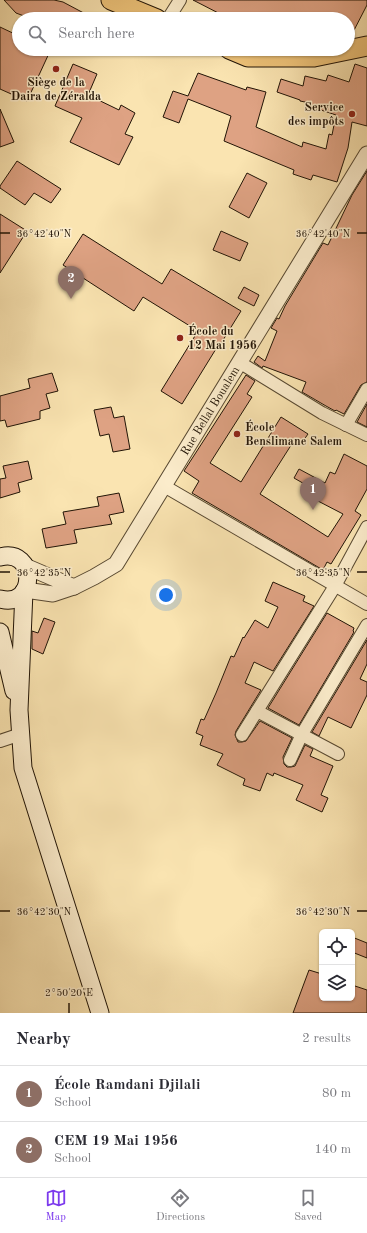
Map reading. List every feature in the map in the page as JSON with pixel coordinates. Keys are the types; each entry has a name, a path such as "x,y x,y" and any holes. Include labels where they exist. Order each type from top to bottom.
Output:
{"main road":[{"path":"111,0 141,12"},
{"path":"355,48 367,46"},
{"path":"246,56 319,56"},
{"path":"3,554 20,561 28,572 28,578 24,591 19,710 23,768 100,1013"},
{"path":"0,599 12,600 24,591"},
{"path":"0,632 19,710"}],"street":[{"path":"172,12 180,0"},
{"name":"Rue Bellal Boualem","path":"24,591 53,594 74,587 116,564 367,154"},
{"path":"239,362 322,413 367,435"},
{"path":"346,425 367,389"},
{"path":"164,486 367,604"},
{"path":"242,735 334,586 367,527"},
{"path":"25,566 74,587"},
{"path":"290,760 302,734 367,625"},
{"path":"257,711 338,754"},
{"path":"0,742 21,734"}],"building":[{"path":"4,0 54,0 63,2 82,12 15,12"},
{"path":"193,0 367,0 367,5 355,28 355,12 216,12"},
{"path":"0,27 12,33 12,56 48,56 27,101 0,89"},
{"path":"73,64 97,74 88,95 119,110 121,105 135,113 125,134 133,137 119,165 70,142 82,118 55,106"},
{"path":"355,64 367,68 367,126 352,122 348,148 337,182 313,175 311,180 293,174 294,170 224,141 231,116 188,99 179,123 163,117 173,91 188,96 198,73 246,90 247,87 266,92 256,127 302,147 303,142 326,149 329,134 332,135 336,115 309,106 310,103 300,101 277,92 281,79 303,86 305,76 326,81 328,75 349,82"},
{"path":"0,109 14,142 0,147"},
{"path":"17,161 61,189 51,203 34,193 25,205 0,188"},
{"path":"367,171 367,382 361,385 344,414 336,410 335,411 302,392 306,382 263,366 262,368 254,362 258,356 265,361 277,331 271,328 277,318 279,319 285,306 323,243 328,245 352,195"},
{"path":"247,173 267,183 249,218 229,207"},
{"path":"0,214 27,231 0,273"},
{"path":"221,231 248,243 240,261 213,250"},
{"path":"83,234 162,284 171,269 241,311 182,404 161,391 198,331 143,297 134,311 63,265"},
{"path":"244,287 259,295 254,306 238,298"},
{"path":"52,373 58,391 46,394 50,408 40,411 40,419 7,427 5,420 0,421 0,396 30,388 28,379"},
{"path":"246,375 255,381 247,394 252,397 210,463 241,482 281,417 308,434 301,444 295,439 260,494 328,537 343,514 318,501 322,494 294,478 299,469 325,483 330,472 335,474 344,454 367,466 367,489 355,511 361,515 331,564 327,562 323,570 192,493 199,481 184,471"},
{"path":"367,404 367,427 357,422"},
{"path":"111,407 114,418 124,416 130,449 113,452 109,434 100,436 94,410"},
{"path":"28,461 32,479 18,483 20,492 0,498 0,479 6,478 3,466"},
{"path":"119,493 124,512 109,515 112,524 74,530 77,543 46,548 42,529 66,524 63,512 99,506 97,497"},
{"path":"273,582 305,596 303,601 314,606 273,671 254,662 245,683 261,690 235,735 238,742 246,741 260,721 292,738 283,757 284,764 287,767 295,766 305,745 313,749 310,756 333,766 321,795 328,798 322,812 296,800 303,785 274,773 273,776 267,773 260,791 243,785 245,779 217,765 223,754 200,745 203,736 196,733 201,719 204,720 231,656 234,657 243,637 244,638 255,620 268,628 278,607 265,601"},
{"path":"327,613 354,628 354,632 299,725 268,708"},
{"path":"44,618 55,622 43,654 32,649 32,631 38,633"},
{"path":"367,640 367,664 360,679 367,682 367,695 351,728 328,717 319,736 312,732"},
{"path":"355,938 367,943 367,958 355,953"},
{"path":"309,970 319,973 319,1001 355,1001 355,986 367,990 367,1013 293,1013"}],"place":[{"name":"Siège de la Daira de Zéralda","path":"56,69"},
{"name":"Service des impôts","path":"352,114"},
{"name":"CEM 19 Mai 1956","path":"71,299"},
{"name":"École du 12 Mai 1956","path":"180,338"},
{"name":"École Benslimane Salem","path":"237,434"},
{"name":"École Ramdani Djilali","path":"313,510"}]}
